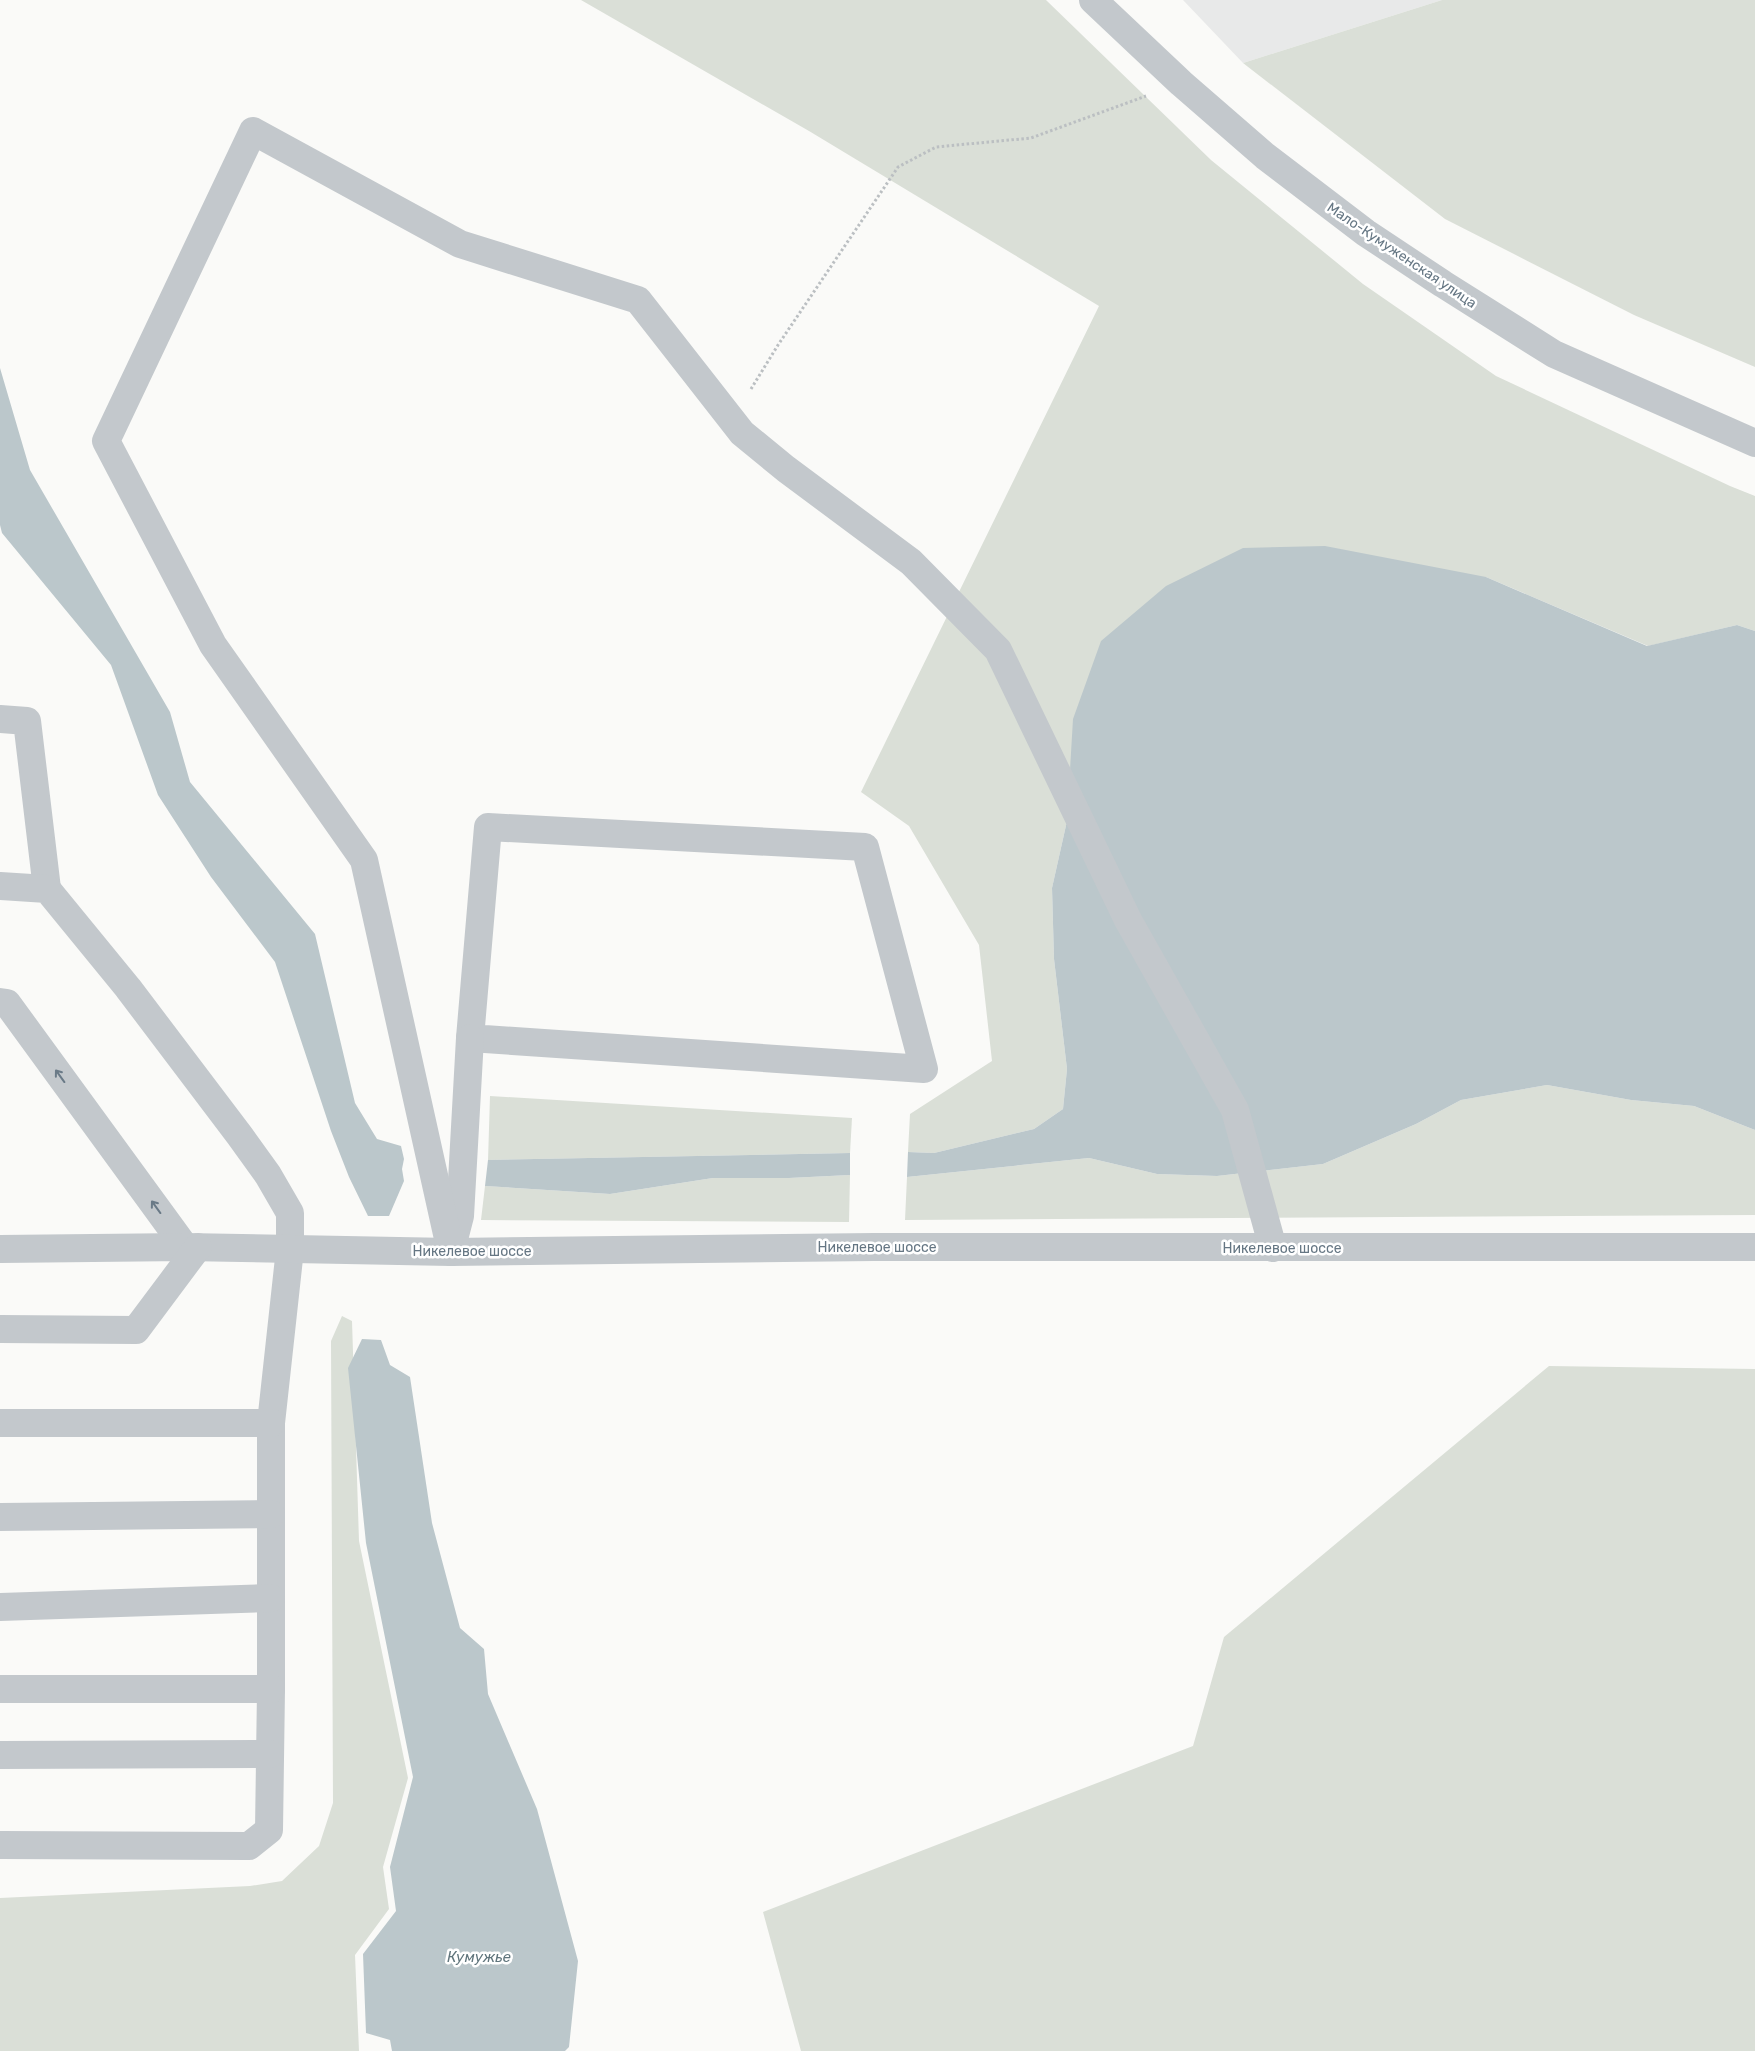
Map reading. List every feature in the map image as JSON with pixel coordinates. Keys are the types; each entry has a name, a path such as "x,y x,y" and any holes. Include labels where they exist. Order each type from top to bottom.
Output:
{"street":[{"name":"Мало-Кумуженская улица","path":"1093,0 1181,83 1265,156 1366,233 1554,354 1755,443"},
{"path":"451,1252 364,860 213,645 106,441 253,131 460,244 638,300 742,433 786,469 911,562 998,650 1128,920 1235,1110 1273,1248"},
{"path":"0,719 27,721 47,889 128,988 268,1175 290,1213 290,1249 271,1423 269,1830 249,1846 0,1845"},
{"path":"451,1252 460,1216 470,1038 488,827 865,847 924,1069 470,1038"},
{"path":"0,886 47,889"},
{"path":"0,1002 7,1002 191,1247 136,1330 0,1329"},
{"name":"Никелевое шоссе","path":"0,1249 191,1247 451,1252 874,1247 1755,1247"},
{"path":"0,1423 271,1423"},
{"path":"0,1517 271,1514"},
{"path":"0,1607 271,1598"},
{"path":"0,1689 271,1689"},
{"path":"0,1755 270,1754"}],"path":[{"path":"742,433 752,388 778,345 898,167 936,147 1031,138 1181,83"}],"shaded area":[{"path":"581,0 1046,0 1211,160 1363,284 1496,376 1755,496 1755,631 1737,625 1648,646 1486,577 1067,821 1052,888 1054,959 1067,1069 1063,1109 1034,1129 934,1153 908,1152 910,1114 992,1061 979,945 909,826 861,792 1099,306 809,131"},
{"path":"1183,0 1442,0 1243,63"},
{"path":"1442,0 1755,0 1755,367 1634,315 1445,219 1243,63"},
{"path":"1547,1085 1631,1100 1694,1106 1755,1130 1755,1215 905,1220 907,1177 1089,1158 1157,1174 1217,1176 1323,1164 1416,1124 1461,1100"},
{"path":"490,1096 852,1118 850,1153 488,1160"},
{"path":"850,1175 849,1222 481,1220 485,1186 610,1194 713,1178 789,1178"},
{"path":"342,1316 352,1321 359,1541 408,1778 383,1867 389,1909 355,1955 359,2051 0,2051 0,1898 250,1886 282,1881 319,1846 333,1803 331,1341"},
{"path":"1549,1366 1755,1369 1755,2051 801,2051 763,1912 1193,1746 1224,1637"}],"water":[{"path":"0,368 30,470 170,712 190,782 315,934 355,1103 377,1139 401,1146 404,1159 402,1169 404,1181 389,1216 368,1216 349,1177 331,1131 275,962 211,877 158,795 111,665 2,533 0,525"},
{"path":"1325,546 1486,577 1647,646 1737,625 1755,631 1755,1130 1694,1106 1631,1100 1547,1085 1461,1100 1416,1124 1323,1164 1217,1176 1157,1174 1089,1158 907,1177 908,1152 934,1153 1034,1129 1063,1109 1067,1069 1054,959 1052,888 1067,821 1073,719 1101,641 1166,586 1243,548"},
{"path":"850,1153 850,1175 789,1178 713,1178 610,1194 485,1186 488,1160"},
{"name":"Кумужье","path":"362,1339 381,1340 390,1365 410,1377 432,1523 460,1628 484,1649 488,1694 537,1809 578,1961 569,2047 565,2051 392,2051 390,2040 366,2033 363,1954 396,1911 390,1867 413,1777 366,1543 348,1368"}]}
